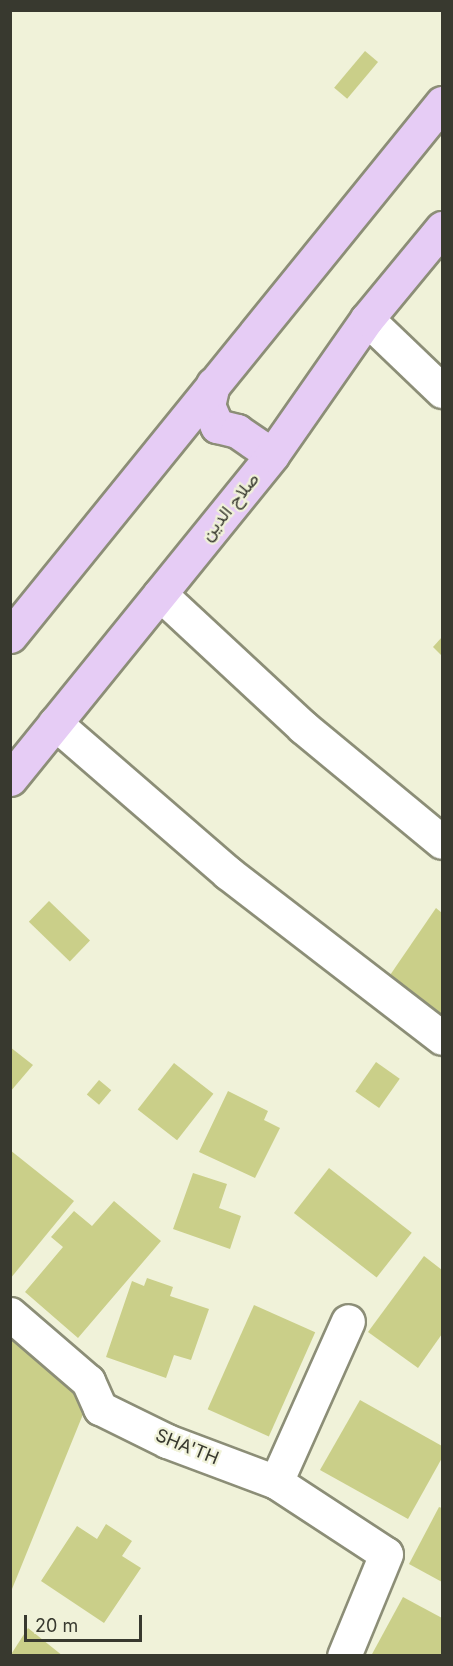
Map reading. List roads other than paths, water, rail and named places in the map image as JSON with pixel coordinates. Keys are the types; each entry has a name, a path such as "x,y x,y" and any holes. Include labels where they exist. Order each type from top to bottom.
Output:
{"highway":[{"path":"10,636 442,103"},
{"name":"صلاح الدين","path":"10,779 272,455 367,319 442,228"},
{"path":"213,384 208,405 217,426 237,430 272,455"}],"street":[{"path":"367,319 442,391"},
{"path":"160,594 303,727 442,842"},
{"path":"55,723 228,873 442,1038"},
{"name":"SHA'TH","path":"10,1314 88,1381 100,1408 167,1441 276,1482 386,1554 344,1656"},
{"path":"276,1482 348,1321"}]}
